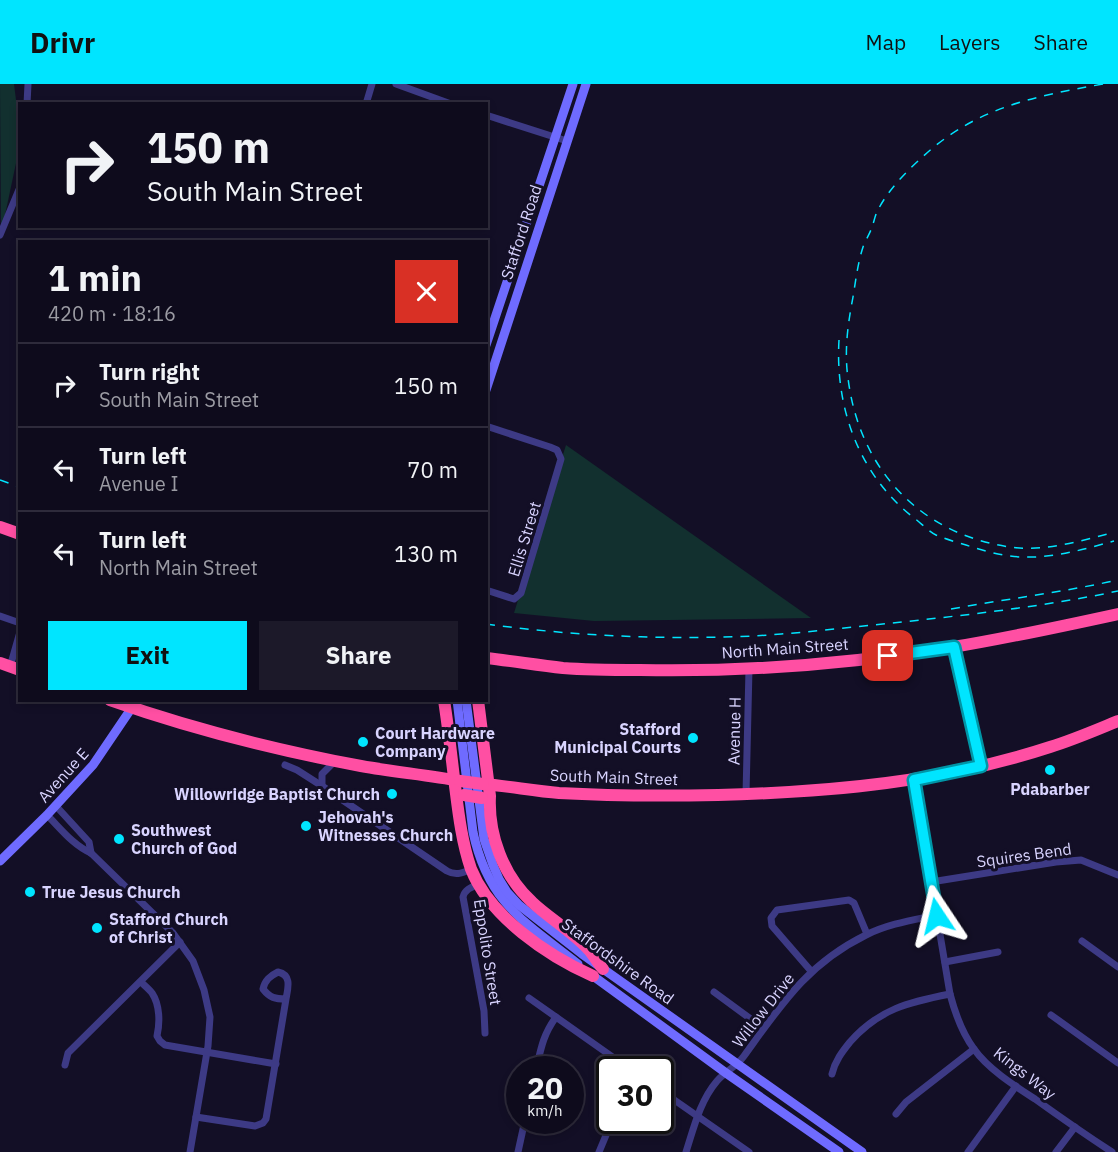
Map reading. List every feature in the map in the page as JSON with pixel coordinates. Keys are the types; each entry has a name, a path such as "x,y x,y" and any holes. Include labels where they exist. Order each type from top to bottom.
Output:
{"highway":[{"path":"0,527 18,533"},
{"name":"North Main Street","path":"488,658 563,668 686,671 748,669 841,662 954,647 1118,614"},
{"path":"444,702 458,781 464,843 479,884 487,897 515,928 570,966 598,973"},
{"path":"478,702 486,801 500,855 512,879 532,902 573,934 589,951 598,973"},
{"name":"South Main Street","path":"135,704 216,733 335,761 458,781 557,793 621,796 746,794 914,780 981,766 1051,747 1118,721"},
{"path":"460,798 486,801"}],"main road":[{"name":"Stafford Road","path":"488,339 573,84"},
{"name":"Stafford Road","path":"488,384 586,84"},
{"path":"458,702 463,719"},
{"path":"463,719 466,702"},
{"name":"Avenue E","path":"0,861 56,806 93,765 135,704"},
{"name":"Staffordshire Road","path":"463,719 484,839 499,879 507,892 598,973 726,1073 839,1152"},
{"name":"Staffordshire Road","path":"598,973 736,1064 862,1152"}],"street":[{"path":"27,102 28,84"},
{"path":"367,102 372,84"},
{"path":"396,84 446,102"},
{"path":"488,116 567,141"},
{"path":"0,235 18,193"},
{"name":"Ellis Street","path":"488,427 550,447 557,450 560,455 560,464 521,592 514,599 488,592"},
{"path":"0,616 18,622"},
{"path":"10,666 18,640"},
{"path":"954,647 981,766"},
{"name":"Avenue H","path":"746,794 748,669"},
{"path":"322,786 322,774 335,761"},
{"path":"285,765 322,786 453,874 472,869"},
{"name":"Kings Way","path":"914,780 950,994 955,1012 974,1049 1016,1086 1112,1152"},
{"path":"56,806 89,842 92,853"},
{"path":"47,815 74,842 92,853 173,933 193,961 204,990 210,1017 207,1051 190,1152"},
{"name":"Squires Bend","path":"931,882 1081,860 1118,874"},
{"name":"Eppolito Street","path":"479,884 464,892 463,897 484,1011 485,1033"},
{"path":"811,970 772,926 771,918 777,910 849,900 854,903 867,934"},
{"name":"Willow Drive","path":"686,1152 704,1100 718,1080 742,1059 762,1028 811,970 867,934 936,915"},
{"path":"1082,941 1118,967"},
{"path":"65,1065 68,1053 180,942"},
{"path":"945,962 998,952"},
{"path":"141,982 152,993 160,1024 157,1036 165,1045 276,1064"},
{"path":"714,992 762,1028"},
{"path":"832,1074 840,1054 859,1032 874,1020 908,1003 950,994"},
{"path":"529,998 611,1056"},
{"path":"196,1117 255,1125 263,1123 266,1119 286,999"},
{"path":"1051,1015 1118,1063"},
{"path":"540,1056 547,1031 556,1017"},
{"path":"896,1114 906,1102 974,1049"},
{"path":"969,1152 1016,1086"},
{"path":"674,1100 749,1152"},
{"path":"1056,1152 1075,1127"},
{"path":"518,1152 522,1134"},
{"path":"598,1152 606,1134"}],"green space":[{"path":"0,84 14,84 18,116 18,154 1,234"},
{"path":"566,445 811,618 594,621 514,613"}],"railway":[{"path":"1103,84 1055,93 989,113 948,136 900,179 878,210 862,250 847,337 846,358 854,411 865,441 880,468 899,491 922,512 948,528 977,540 1010,547 1049,547 1112,533"},
{"path":"839,340 841,390 854,438 879,482 895,501 930,531 943,538 1017,557 1058,554 1114,541"},
{"path":"0,480 18,486"},
{"path":"951,609 1118,580"},
{"path":"488,624 552,632 619,636 686,638 753,636 984,613 1118,591"}],"place":[{"name":"Stafford Municipal Courts","path":"693,738"},
{"name":"Court Hardware Company","path":"363,742"},
{"name":"Pdabarber","path":"1050,770"},
{"name":"Willowridge Baptist Church","path":"392,794"},
{"name":"Jehovah's Witnesses Church","path":"306,826"},
{"name":"Southwest Church of God","path":"119,839"},
{"name":"True Jesus Church","path":"30,892"},
{"name":"Stafford Church of Christ","path":"97,928"}],"route":[{"path":"888,656 954,647 981,766 914,780 937,916"}]}
